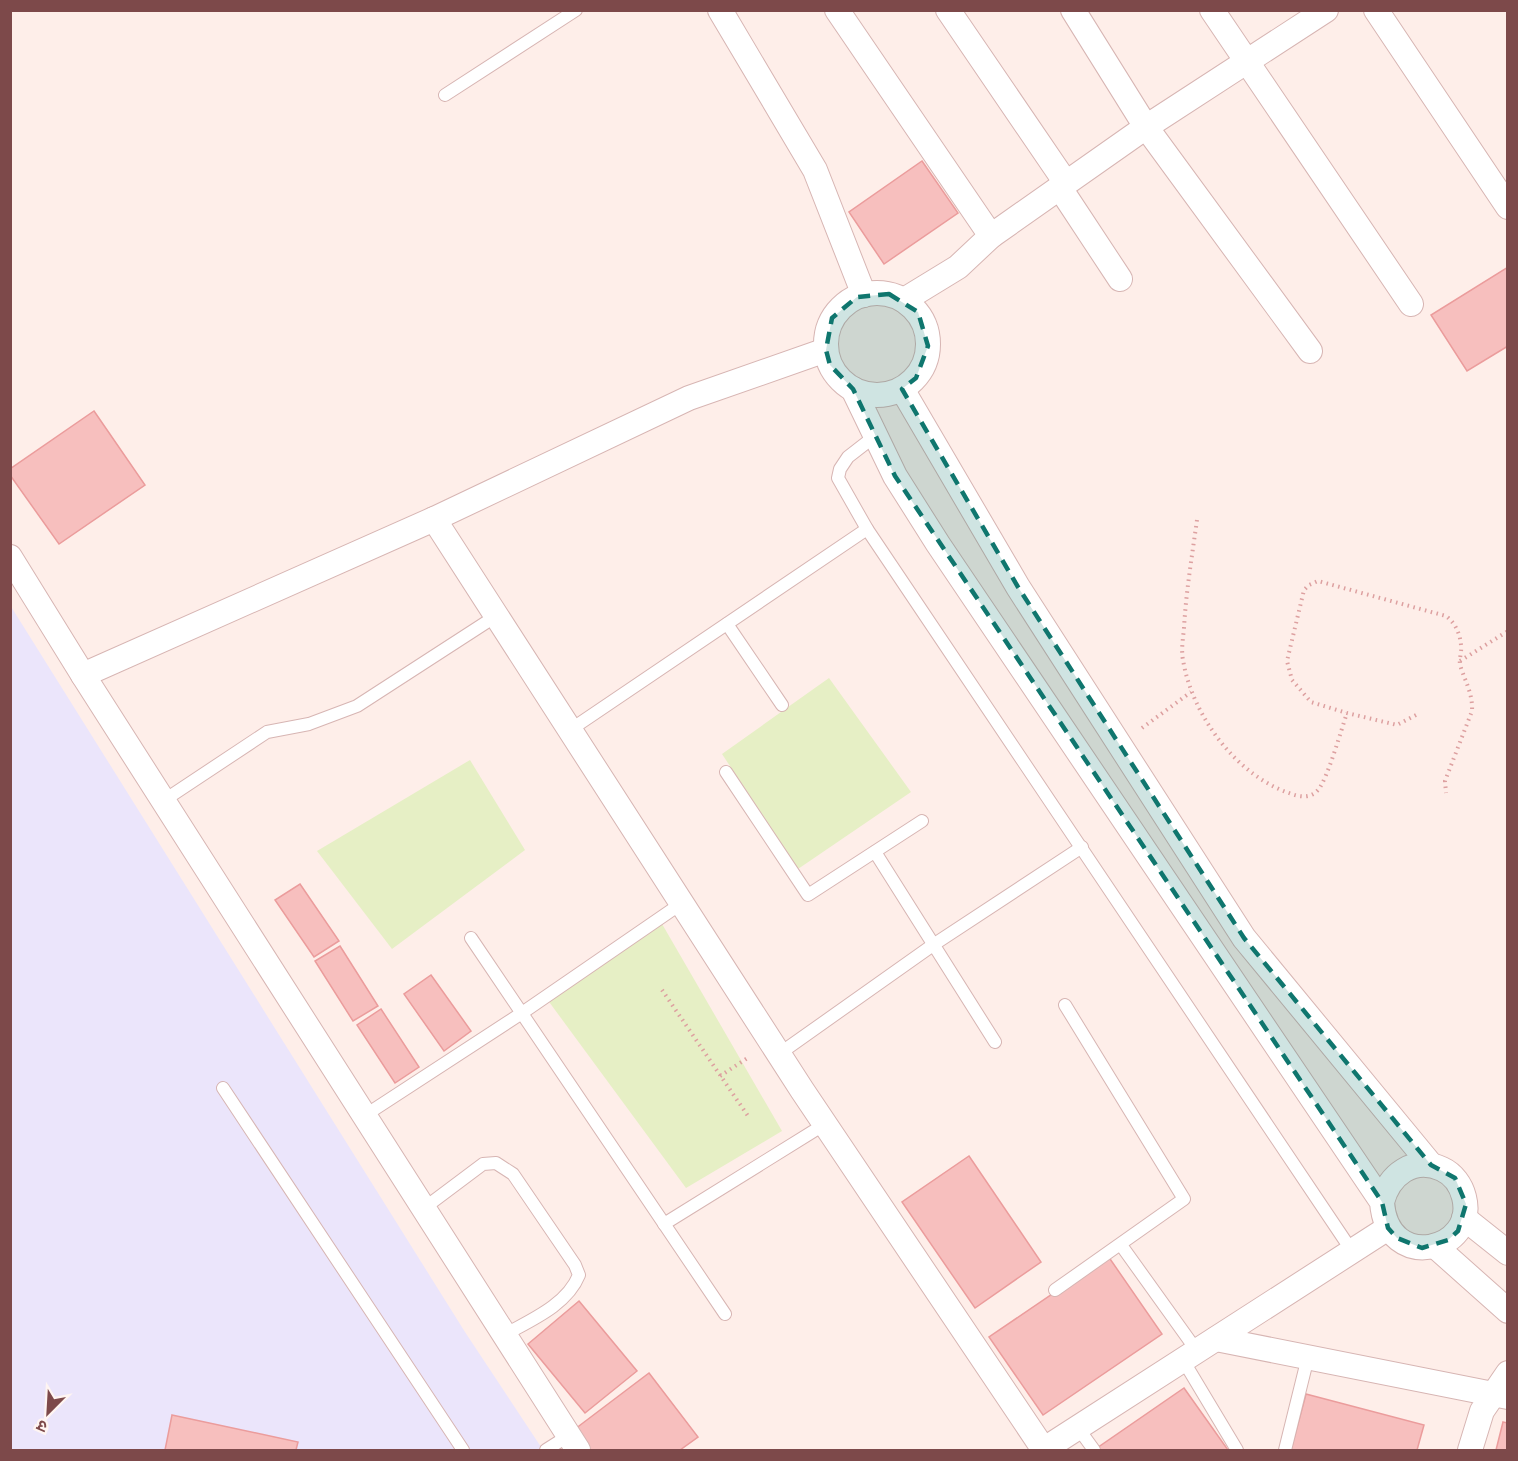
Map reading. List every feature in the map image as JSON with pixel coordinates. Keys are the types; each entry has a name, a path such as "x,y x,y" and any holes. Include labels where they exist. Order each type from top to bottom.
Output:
{"street":[{"path":"720,10 815,170 864,295"},
{"path":"837,10 991,236"},
{"path":"948,10 1063,186 1120,279"},
{"path":"1073,10 1146,127 1310,351"},
{"path":"1212,10 1411,304"},
{"path":"904,300 958,267 991,236 1146,127 1326,10"},
{"path":"1376,10 1508,207"},
{"path":"889,294 904,300 918,312 926,328 928,346 925,362 916,378 902,389 885,394 868,395 853,389 839,379 830,365 826,350 826,333 832,318 843,305 864,295 889,294"},
{"path":"83,675 434,519 689,398 826,350"},
{"path":"853,389 895,476 938,544 1383,1202"},
{"path":"902,389 1018,587 1244,938 1431,1165"},
{"path":"434,519 779,1054 1044,1450 1388,1228"},
{"path":"10,557 573,1443"},
{"path":"1417,1165 1431,1165 1455,1178 1466,1204 1464,1218 1458,1231 1448,1240 1436,1246 1422,1248 1408,1245 1388,1228 1383,1215 1383,1202 1386,1189 1394,1178 1417,1165"},
{"path":"1464,1218 1508,1253"},
{"path":"1436,1246 1508,1311"},
{"path":"1199,1350 1308,1357 1500,1396"},
{"path":"1470,1450 1482,1411 1500,1396 1508,1373"}],"lane":[{"path":"445,95 576,10"},
{"path":"875,436 848,457 840,469 838,478 867,529 1352,1251"},
{"path":"570,730 867,529"},
{"path":"163,801 267,732 309,724 357,706 496,616"},
{"path":"727,624 782,705"},
{"path":"726,772 808,895 922,821"},
{"path":"779,1054 933,945 1082,847"},
{"path":"875,852 995,1042"},
{"path":"364,1116 522,1013 682,903"},
{"path":"471,938 725,1314"},
{"path":"1055,1290 1184,1199 1065,1005"},
{"path":"223,1088 463,1450"},
{"path":"664,1224 825,1124"},
{"path":"423,1209 483,1164 496,1163 513,1174 575,1265 579,1275 575,1285 565,1297 504,1335"},
{"path":"1121,1245 1199,1350 1237,1450"},
{"path":"1285,1450 1308,1357"},
{"path":"1078,1428 1094,1450"},
{"path":"546,1450 573,1443"}],"path":[{"path":"1197,520 1185,606 1182,658 1191,692 1218,739 1256,777 1296,796 1308,797 1318,790 1347,713"},
{"path":"1416,715 1397,724 1347,713 1311,702 1292,680 1287,662 1304,590 1309,585 1318,581 1446,616 1453,621 1458,630 1461,646 1459,661 1473,699 1472,711 1445,781 1446,793"},
{"path":"1459,661 1508,631"},
{"path":"1120,745 1191,692"},
{"path":"662,990 748,1116"}],"highlighted area":[{"path":"889,294 918,312 928,346 916,378 902,389 1018,587 1244,938 1431,1165 1455,1178 1466,1204 1458,1231 1448,1240 1422,1248 1397,1238 1388,1228 1382,1202 895,476 853,389 830,365 826,350 832,318 857,297"}],"shaded area":[{"path":"10,605 465,1332 543,1450 11,1450"}],"green space":[{"path":"829,678 911,792 798,869 722,754"},
{"path":"470,760 525,850 392,949 317,851"},
{"path":"658,917 782,1131 686,1188 544,995"}],"building":[{"path":"922,161 958,213 884,264 849,212"},
{"path":"1508,267 1508,346 1467,371 1431,315"},
{"path":"94,411 145,485 59,544 10,475 10,469"},
{"path":"300,884 339,941 314,957 275,900"},
{"path":"340,946 378,1006 353,1021 315,961"},
{"path":"431,975 471,1031 444,1051 404,994"},
{"path":"381,1009 419,1067 395,1083 357,1025"},
{"path":"969,1156 1041,1262 975,1308 902,1202"},
{"path":"1108,1256 1162,1334 1043,1415 989,1337"},
{"path":"579,1301 637,1371 585,1413 528,1344"},
{"path":"649,1373 698,1437 680,1450 586,1450 571,1432"},
{"path":"1184,1388 1228,1450 1098,1450 1097,1448"},
{"path":"1306,1394 1424,1425 1417,1450 1291,1450"},
{"path":"172,1415 298,1442 296,1450 165,1450"},
{"path":"1503,1422 1508,1423 1508,1450 1496,1450"}]}
